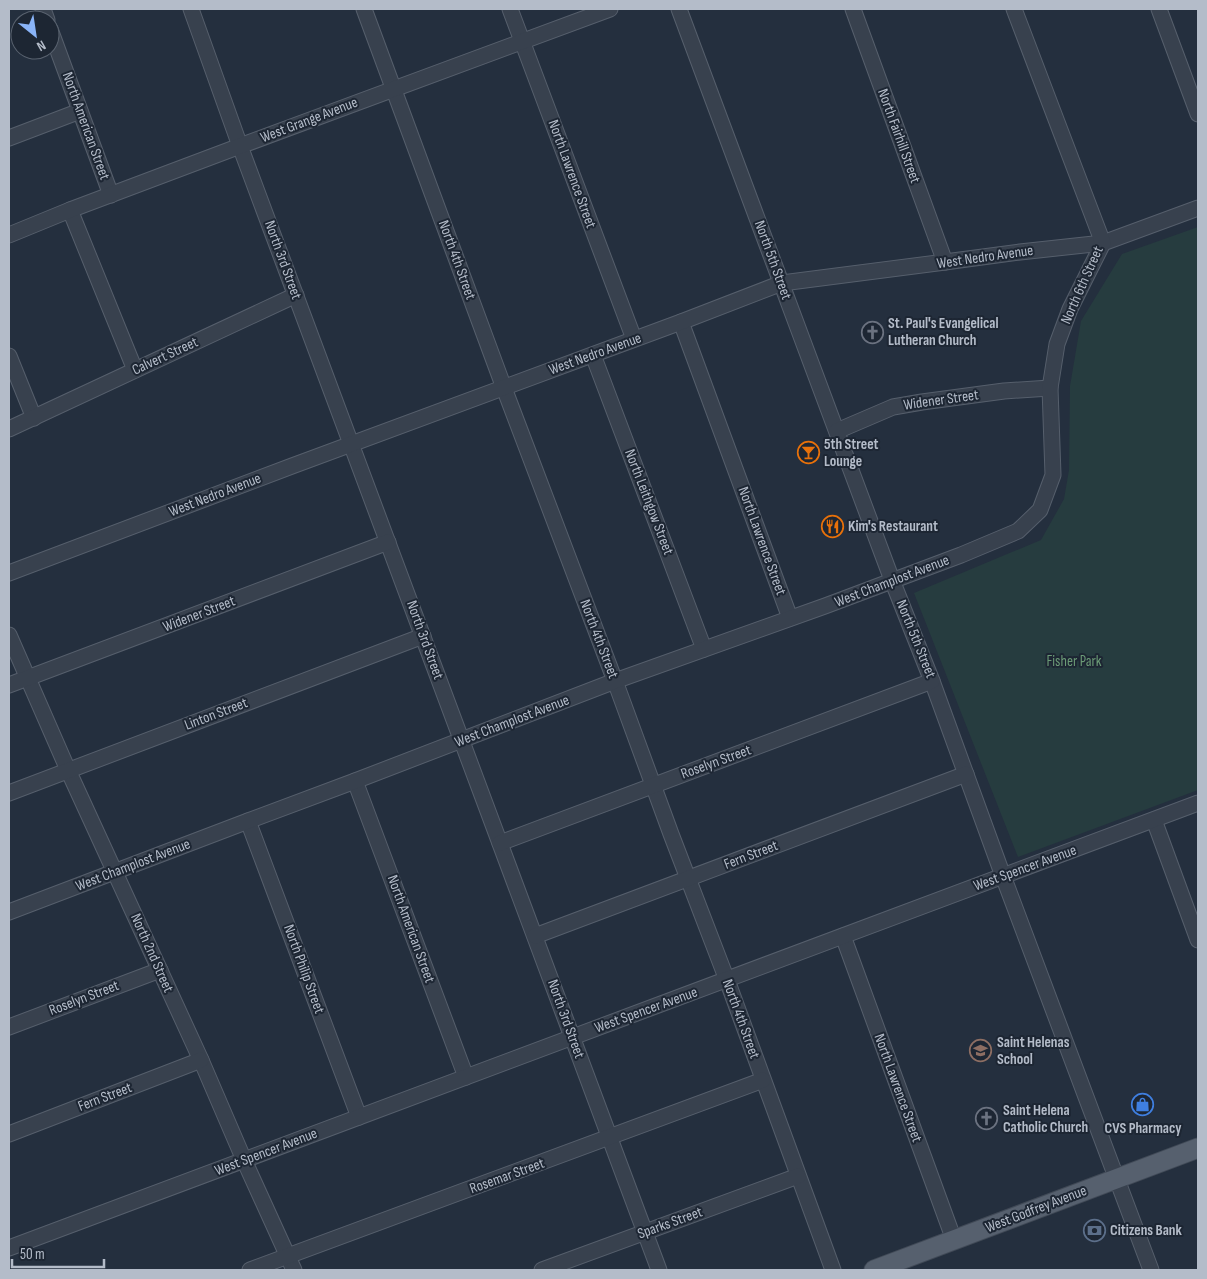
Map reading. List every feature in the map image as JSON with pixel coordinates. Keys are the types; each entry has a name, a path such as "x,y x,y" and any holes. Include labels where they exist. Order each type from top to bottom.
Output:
{"main road":[{"name":"West Godfrey Avenue","path":"874,1270 1198,1148"}],"street":[{"name":"North 3rd Street","path":"191,9 240,146 659,1270"},
{"name":"North 4th Street","path":"364,9 504,388 727,980 833,1270"},
{"name":"North Lawrence Street","path":"510,9 634,339"},
{"name":"West Grange Avenue","path":"9,235 240,146 610,9"},
{"name":"North 5th Street","path":"680,9 1151,1270"},
{"name":"North Fairhill Street","path":"853,9 945,262"},
{"name":"North 6th Street","path":"1014,9 1103,243 1070,309 1057,344 1050,388 1053,475 1040,510 1016,531"},
{"path":"1159,9 1198,114"},
{"name":"North American Street","path":"60,57 112,195"},
{"path":"9,138 80,112"},
{"name":"West Nedro Avenue","path":"9,573 782,283 1103,243 1198,208"},
{"path":"70,210 135,370"},
{"name":"Calvert Street","path":"9,429 296,295"},
{"name":"North Lawrence Street","path":"681,322 790,618"},
{"name":"North Leithgow Street","path":"593,355 704,649"},
{"path":"9,356 34,418"},
{"name":"Widener Street","path":"837,431 893,407 1004,392 1050,388"},
{"name":"West Champlost Avenue","path":"9,912 462,741 615,681 961,555 1016,531"},
{"name":"Widener Street","path":"9,685 388,542"},
{"name":"North 2nd Street","path":"9,635 294,1270"},
{"name":"Linton Street","path":"9,792 423,636"},
{"name":"Roselyn Street","path":"500,843 932,681"},
{"name":"Fern Street","path":"535,936 966,774"},
{"name":"North American Street","path":"355,781 466,1077"},
{"name":"West Spencer Avenue","path":"9,1248 1198,803"},
{"path":"1154,820 1198,940"},
{"name":"North Philip Street","path":"248,821 359,1117"},
{"name":"North Lawrence Street","path":"843,936 954,1240"},
{"name":"Roselyn Street","path":"9,1027 160,970"},
{"name":"Fern Street","path":"9,1134 201,1060"},
{"name":"Rosemar Street","path":"250,1270 763,1080"},
{"name":"Sparks Street","path":"542,1270 798,1176"}],"green space":[{"name":"Fisher Park","path":"1198,227 1198,790 1018,857 914,593 1041,540 1064,499 1069,470 1070,386 1081,321 1122,254"}],"place":[{"name":"St. Paul's Evangelical Lutheran Church","path":"872,332"},
{"name":"5th Street Lounge","path":"808,453"},
{"name":"Kim's Restaurant","path":"832,526"},
{"name":"Saint Helenas School","path":"981,1051"},
{"name":"CVS Pharmacy","path":"1143,1105"},
{"name":"Saint Helena Catholic Church","path":"987,1119"},
{"name":"Citizens Bank","path":"1094,1230"}]}
